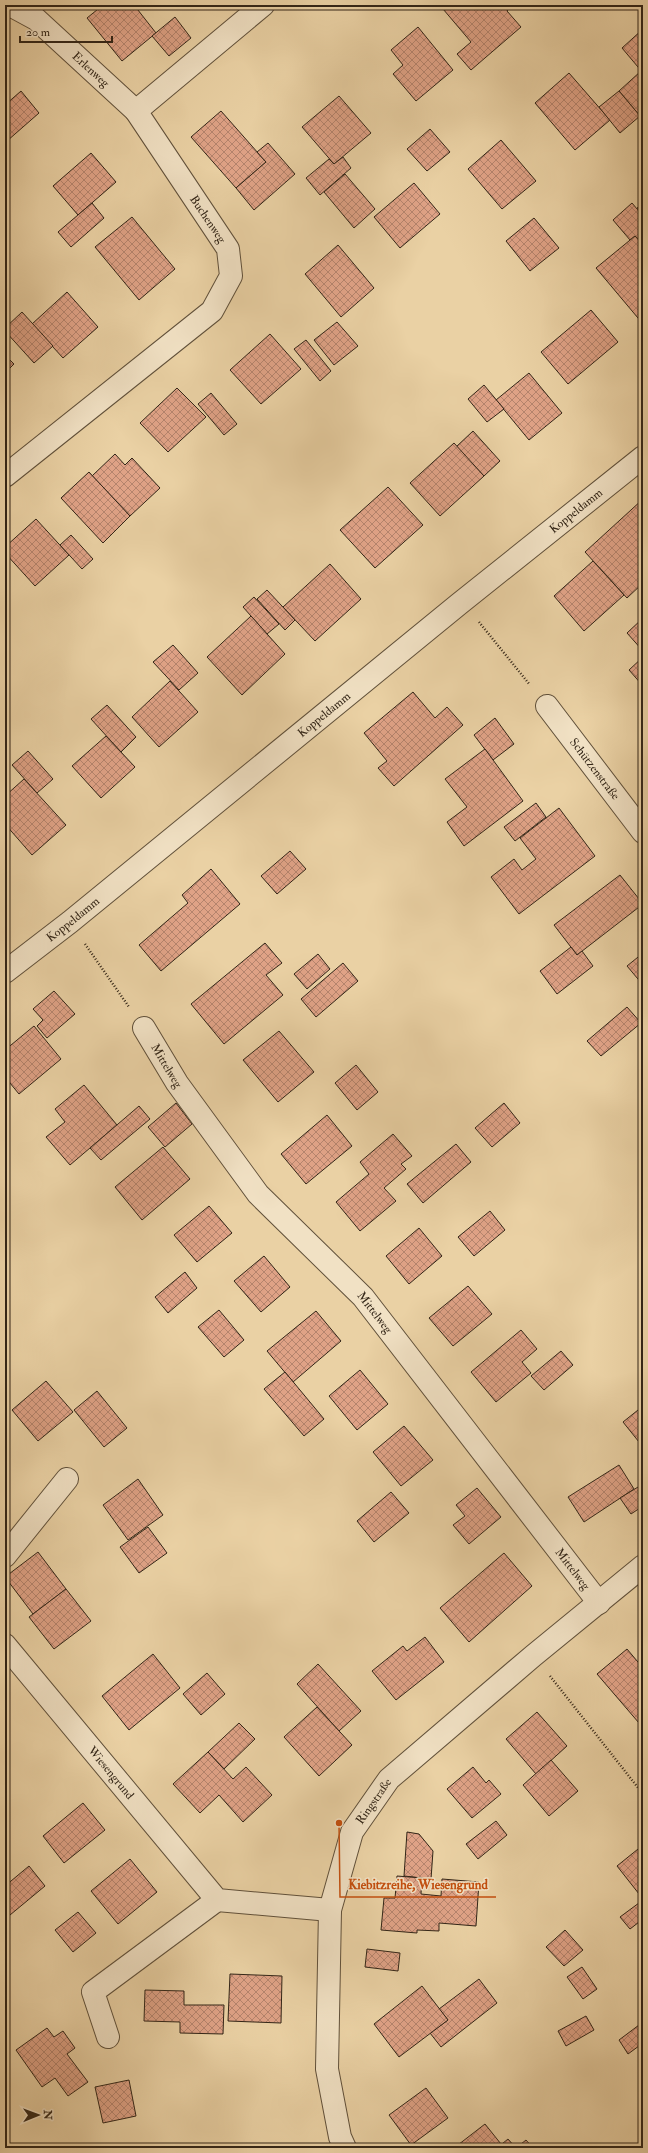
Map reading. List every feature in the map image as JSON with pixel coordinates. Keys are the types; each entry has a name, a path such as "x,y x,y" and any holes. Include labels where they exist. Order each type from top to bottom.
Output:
{"street":[{"path":"136,111 263,5"},
{"name":"Erlenweg","path":"5,7 12,6 36,19 136,111"},
{"name":"Buchenweg","path":"5,476 212,311 231,276 228,249 136,111"},
{"name":"Koppeldamm","path":"5,972 70,922 462,601 643,457"},
{"name":"Schützenstraße","path":"547,706 643,832"},
{"name":"Mittelweg","path":"144,1028 177,1082 258,1194 364,1297 599,1603"},
{"path":"5,1556 67,1479"},
{"name":"Ringstraße","path":"345,2148 340,2137 327,2070 330,1910 352,1832 389,1779 533,1656 643,1566"},
{"name":"Wiesengrund","path":"5,1645 217,1900"},
{"path":"108,2037 93,1992 217,1900 330,1910"}],"path":[{"path":"462,601 547,706"},
{"path":"93,956 144,1028"},
{"path":"533,1656 643,1794"}],"building":[{"path":"103,5 134,5 156,33 122,61 87,18"},
{"path":"448,5 512,5 507,11 521,27 471,70 457,54 471,42 443,9"},
{"path":"175,17 191,38 169,56 152,36"},
{"path":"418,27 453,70 416,101 393,74 403,65 391,50"},
{"path":"643,29 643,73 622,48"},
{"path":"641,71 643,73 643,113 640,116 619,91"},
{"path":"569,73 610,120 575,150 535,103"},
{"path":"21,91 39,113 7,141 5,138 5,124 7,123 5,121 5,105"},
{"path":"619,91 640,116 620,133 599,107"},
{"path":"339,96 371,133 334,164 302,127"},
{"path":"221,111 266,162 236,188 191,137"},
{"path":"430,129 450,152 427,171 407,149"},
{"path":"501,140 536,181 502,209 468,169"},
{"path":"268,143 295,174 254,210 236,188 266,162 257,152"},
{"path":"91,153 116,182 78,215 53,186"},
{"path":"343,157 351,168 320,195 306,178 329,159 334,164"},
{"path":"345,174 375,209 354,228 324,192"},
{"path":"414,183 440,214 400,248 374,217"},
{"path":"92,203 104,218 71,247 58,232"},
{"path":"632,203 643,216 643,245 635,236 630,240 613,220"},
{"path":"643,203 643,216 637,208"},
{"path":"132,217 175,269 139,300 95,247"},
{"path":"534,218 559,248 530,271 506,241"},
{"path":"635,236 643,245 643,324 596,268"},
{"path":"338,245 374,288 341,317 305,274"},
{"path":"67,292 98,327 63,358 32,324"},
{"path":"591,310 618,342 568,384 541,352"},
{"path":"22,312 53,346 34,363 5,331 5,328"},
{"path":"337,322 358,346 334,365 314,340"},
{"path":"270,334 301,369 261,404 230,370"},
{"path":"306,340 331,371 320,381 294,349"},
{"path":"5,355 14,364 5,373"},
{"path":"529,373 562,413 529,440 496,400"},
{"path":"484,385 504,409 487,422 468,399"},
{"path":"177,388 206,417 168,452 140,423"},
{"path":"211,393 237,424 224,435 198,404"},
{"path":"473,431 500,461 484,476 456,447"},
{"path":"454,443 484,476 440,516 410,483"},
{"path":"115,454 125,465 132,458 160,488 130,516 92,476"},
{"path":"89,472 130,516 103,543 61,498"},
{"path":"388,487 423,525 375,568 340,530"},
{"path":"643,499 643,583 627,598 585,552"},
{"path":"36,519 69,555 35,586 5,553 5,547"},
{"path":"71,535 93,559 82,569 60,545"},
{"path":"593,561 624,595 584,631 554,596"},
{"path":"330,564 361,599 315,641 283,607"},
{"path":"267,590 295,620 285,630 257,599"},
{"path":"254,597 279,624 267,634 243,607"},
{"path":"251,616 285,654 242,695 207,657"},
{"path":"643,618 643,651 627,633"},
{"path":"173,645 198,673 179,690 153,662"},
{"path":"643,657 643,686 629,670"},
{"path":"170,681 198,712 159,747 132,717"},
{"path":"413,692 435,718 447,707 463,725 394,786 378,768 387,761 364,733"},
{"path":"107,705 136,737 121,752 91,719"},
{"path":"495,718 514,744 493,760 474,735"},
{"path":"106,736 135,767 101,798 72,766"},
{"path":"485,749 523,801 464,846 447,822 467,807 445,779"},
{"path":"28,751 53,779 37,793 12,765"},
{"path":"24,779 66,825 32,855 5,824 5,796"},
{"path":"536,803 546,817 515,841 504,827"},
{"path":"559,808 595,856 519,914 491,877 514,859 522,870 536,859 520,838"},
{"path":"290,851 306,869 277,894 261,876"},
{"path":"211,869 240,904 161,971 139,945 188,903 182,895"},
{"path":"620,875 643,904 577,955 554,925"},
{"path":"265,943 282,963 266,975 283,995 224,1044 191,1004"},
{"path":"571,947 577,955 582,951 593,966 557,994 540,971"},
{"path":"643,953 643,985 627,966"},
{"path":"318,954 330,969 307,989 294,974"},
{"path":"343,963 358,981 316,1017 301,999"},
{"path":"54,991 75,1014 47,1038 37,1026 43,1020 33,1009"},
{"path":"627,1007 641,1023 601,1056 587,1041"},
{"path":"34,1026 61,1059 19,1094 5,1077 5,1050"},
{"path":"279,1031 314,1072 278,1102 243,1060"},
{"path":"356,1065 378,1092 357,1110 335,1083"},
{"path":"84,1085 117,1125 70,1165 46,1137 65,1122 55,1109"},
{"path":"176,1103 192,1124 165,1147 148,1127"},
{"path":"504,1103 520,1123 492,1147 475,1128"},
{"path":"139,1106 150,1119 101,1160 90,1148"},
{"path":"327,1115 352,1146 306,1184 281,1154"},
{"path":"393,1134 412,1156 401,1164 406,1169 384,1188 396,1201 360,1231 336,1202 369,1174 360,1162"},
{"path":"456,1144 471,1162 423,1203 407,1184"},
{"path":"163,1147 190,1179 142,1220 115,1187"},
{"path":"209,1206 232,1233 197,1262 174,1235"},
{"path":"490,1211 505,1230 474,1256 458,1237"},
{"path":"419,1228 442,1256 409,1284 386,1256"},
{"path":"264,1256 290,1287 261,1312 234,1281"},
{"path":"185,1272 197,1288 168,1313 155,1297"},
{"path":"468,1286 492,1314 453,1346 429,1318"},
{"path":"219,1310 244,1340 224,1357 198,1327"},
{"path":"316,1311 341,1341 293,1382 267,1351"},
{"path":"521,1330 537,1349 522,1362 531,1373 496,1402 471,1372"},
{"path":"561,1351 573,1365 544,1390 531,1376"},
{"path":"360,1370 388,1404 357,1430 329,1396"},
{"path":"285,1372 324,1419 304,1436 264,1389"},
{"path":"46,1381 73,1412 38,1441 12,1410"},
{"path":"97,1391 127,1428 104,1447 74,1410"},
{"path":"643,1406 643,1447 623,1422"},
{"path":"404,1426 433,1460 401,1486 373,1452"},
{"path":"619,1465 634,1489 584,1522 568,1497"},
{"path":"138,1479 163,1515 128,1540 103,1505"},
{"path":"643,1484 643,1506 631,1514 620,1498"},
{"path":"477,1488 501,1517 469,1544 453,1525 465,1516 456,1505"},
{"path":"391,1492 409,1513 374,1542 357,1521"},
{"path":"148,1527 167,1553 139,1573 120,1547"},
{"path":"38,1552 66,1589 33,1614 5,1577"},
{"path":"504,1553 532,1586 469,1642 440,1608"},
{"path":"66,1589 91,1621 54,1649 29,1617"},
{"path":"425,1637 444,1662 396,1700 372,1671 403,1646 407,1651"},
{"path":"627,1649 643,1668 643,1720 639,1723 597,1674"},
{"path":"153,1654 180,1688 129,1730 102,1696"},
{"path":"318,1664 361,1711 339,1731 297,1684"},
{"path":"207,1673 225,1694 201,1715 183,1694"},
{"path":"317,1707 352,1745 319,1776 284,1737"},
{"path":"537,1712 567,1746 536,1774 506,1739"},
{"path":"239,1723 255,1739 224,1769 208,1752"},
{"path":"208,1752 233,1779 246,1767 272,1795 243,1822 219,1795 200,1813 173,1784"},
{"path":"551,1760 578,1791 549,1816 523,1785"},
{"path":"473,1767 486,1783 489,1780 501,1794 472,1818 447,1789"},
{"path":"83,1803 105,1830 64,1863 43,1836"},
{"path":"496,1821 507,1835 478,1859 466,1844"},
{"path":"407,1832 419,1834 433,1851 431,1879 404,1876"},
{"path":"643,1845 643,1899 617,1866"},
{"path":"130,1859 157,1892 118,1924 91,1891"},
{"path":"29,1866 45,1886 10,1915 5,1909 5,1886"},
{"path":"397,1876 422,1878 421,1894 441,1896 442,1879 479,1882 476,1926 439,1923 439,1931 417,1930 417,1933 381,1930 384,1898 395,1898"},
{"path":"643,1900 643,1919 630,1929 620,1917"},
{"path":"78,1912 96,1933 73,1952 55,1930"},
{"path":"565,1930 583,1950 564,1966 546,1947"},
{"path":"367,1949 400,1953 398,1971 365,1967"},
{"path":"582,1967 597,1989 583,1999 567,1977"},
{"path":"230,1974 282,1976 281,2023 228,2021"},
{"path":"479,1979 497,2003 441,2047 430,2033 448,2020 439,2009"},
{"path":"422,1986 448,2020 399,2057 374,2024"},
{"path":"145,1990 184,1991 184,2005 224,2005 223,2034 180,2033 180,2022 144,2021"},
{"path":"586,2016 594,2030 566,2046 558,2031"},
{"path":"643,2022 643,2043 628,2054 619,2040"},
{"path":"47,2028 54,2037 63,2031 75,2048 67,2054 88,2082 68,2096 55,2078 42,2087 16,2050"},
{"path":"129,2080 136,2116 103,2123 95,2087"},
{"path":"426,2088 448,2118 411,2145 389,2115"},
{"path":"485,2124 501,2144 497,2148 454,2148"},
{"path":"508,2139 516,2148 497,2148"},
{"path":"526,2140 533,2148 516,2148"}],"place":[{"name":"Kiebitzreihe, Wiesengrund","path":"339,1823"}]}
